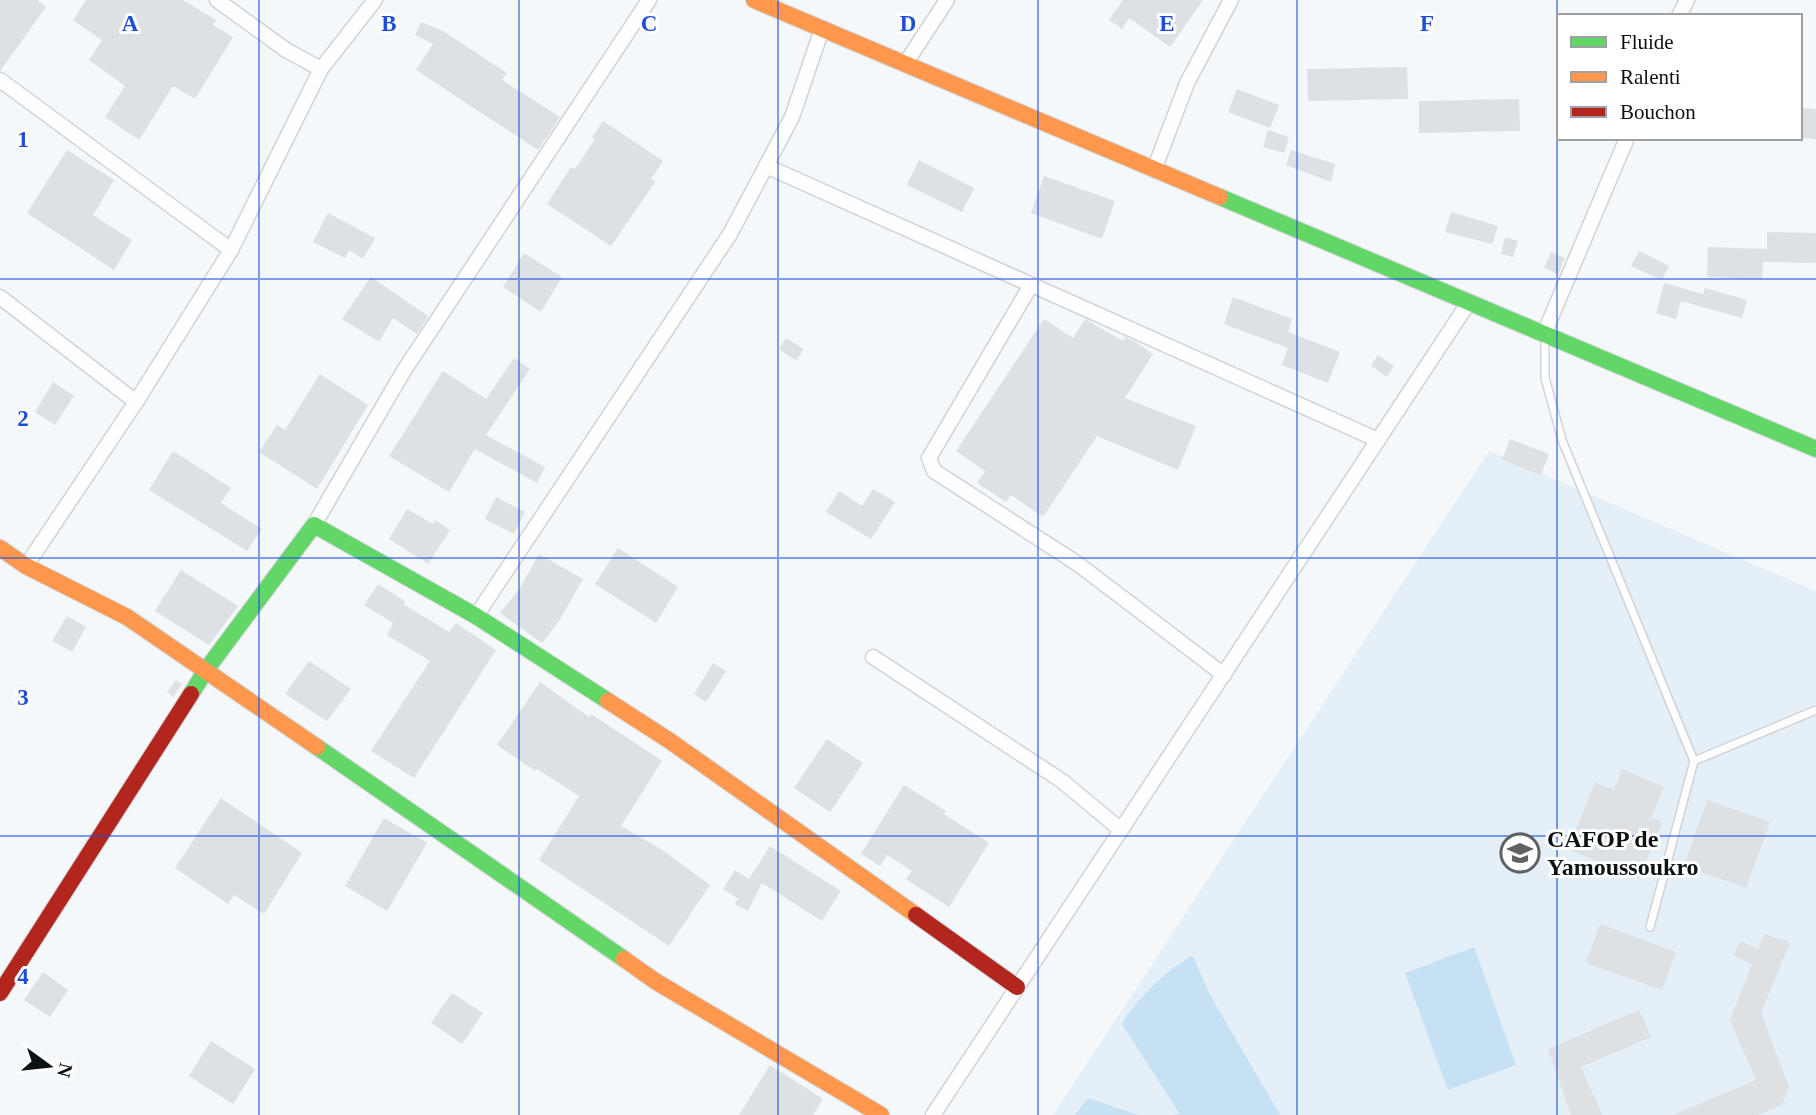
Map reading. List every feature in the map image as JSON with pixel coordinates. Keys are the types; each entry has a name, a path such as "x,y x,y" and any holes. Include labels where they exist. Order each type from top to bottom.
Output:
{"street":[{"path":"217,0 286,50 321,68"},
{"path":"26,566 136,402 231,250 321,68 375,0"},
{"path":"0,993 206,670 314,525 403,372 649,0"},
{"path":"754,0 1816,449"},
{"path":"905,64 947,0"},
{"path":"1154,170 1187,83 1231,0"},
{"path":"476,616 730,234 792,117 822,29"},
{"path":"0,80 231,250"},
{"path":"1545,334 1626,140"},
{"path":"766,166 1378,440"},
{"path":"1031,285 929,458 934,471 1078,564 1224,675"},
{"path":"0,297 136,402"},
{"path":"933,1115 1469,302"},
{"path":"314,525 476,616 670,741 1017,987"},
{"path":"0,548 26,566 127,617 654,981 881,1115"},
{"path":"873,657 1062,781 1121,830"}],"lane":[{"path":"1545,334 1545,378 1562,440 1694,761 1650,927"},
{"path":"1694,761 1816,710"}],"shaded area":[{"name":"CAFOP de Yamoussoukro","path":"1489,451 1816,591 1816,1115 1053,1115"},
{"path":"1474,947 1516,1065 1448,1090 1405,973"},
{"path":"1193,956 1209,993 1280,1115 1175,1115 1179,1113 1122,1024 1153,986 1174,967"},
{"path":"1088,1098 1138,1115 1075,1115"}],"building":[{"path":"0,0 37,0 46,7 0,71"},
{"path":"86,0 183,0 216,20 213,25 233,37 195,99 173,86 139,140 105,117 125,86 89,60 102,40 73,20"},
{"path":"1123,0 1203,0 1170,47 1129,18 1122,29 1109,20"},
{"path":"421,22 443,31 507,73 502,80 560,117 538,150 416,70 433,44 415,35"},
{"path":"1407,67 1408,99 1308,101 1307,69"},
{"path":"1237,89 1279,105 1270,128 1228,112"},
{"path":"1519,99 1520,131 1419,133 1419,101"},
{"path":"1802,108 1816,109 1816,139 1802,138"},
{"path":"603,121 663,161 651,179 655,182 611,246 547,204 571,167 575,169 595,139 592,137"},
{"path":"1268,130 1289,137 1284,153 1263,147"},
{"path":"67,150 114,180 93,215 132,240 114,270 27,213"},
{"path":"1291,150 1335,164 1331,182 1286,165"},
{"path":"919,160 974,188 962,212 907,185"},
{"path":"1044,176 1115,201 1102,239 1031,213"},
{"path":"1451,212 1498,226 1492,244 1445,232"},
{"path":"328,213 375,238 363,259 349,250 345,258 313,242"},
{"path":"1767,232 1816,233 1816,263 1763,262 1762,279 1707,277 1708,247 1767,249"},
{"path":"1505,237 1518,241 1513,257 1501,254"},
{"path":"1639,251 1669,266 1662,280 1631,266"},
{"path":"1551,252 1565,258 1558,274 1544,268"},
{"path":"524,253 562,277 541,312 503,287"},
{"path":"371,277 428,316 417,334 393,318 379,342 342,319"},
{"path":"1664,283 1703,294 1705,288 1747,300 1742,318 1681,301 1676,319 1656,313"},
{"path":"1233,297 1292,319 1288,332 1340,352 1328,383 1282,365 1288,348 1224,324"},
{"path":"1044,319 1073,338 1085,319 1123,341 1125,337 1134,341 1153,354 1125,398 1196,426 1178,470 1097,436 1043,517 1011,495 1006,502 977,483 985,471 956,451"},
{"path":"786,338 804,349 796,361 779,349"},
{"path":"1378,355 1394,366 1387,377 1371,366"},
{"path":"514,358 530,369 486,435 545,467 537,483 475,449 449,492 389,456 443,371 486,399"},
{"path":"320,374 368,405 317,489 259,452 277,425 285,430"},
{"path":"53,382 74,396 55,425 35,412"},
{"path":"1510,439 1549,454 1541,475 1502,460"},
{"path":"173,451 231,488 221,503 262,529 247,551 149,490"},
{"path":"873,489 895,502 871,539 826,512 839,491 862,506"},
{"path":"496,497 525,512 514,534 485,519"},
{"path":"407,509 433,524 435,520 450,530 428,564 389,539"},
{"path":"618,548 678,587 656,623 595,584"},
{"path":"539,554 583,579 559,621 542,643 500,613 520,588"},
{"path":"181,570 238,606 209,645 155,611"},
{"path":"378,584 405,601 403,604 449,632 456,623 496,650 414,778 371,751 430,661 387,635 393,623 364,605"},
{"path":"67,616 86,627 72,652 52,641"},
{"path":"309,661 351,689 327,721 285,694"},
{"path":"713,663 726,671 706,702 694,694"},
{"path":"176,680 182,684 173,697 167,692"},
{"path":"540,682 589,717 591,714 662,761 621,826 661,849 710,885 669,946 539,860 579,796 497,745"},
{"path":"827,739 863,763 830,812 794,788"},
{"path":"1622,769 1664,787 1651,818 1662,822 1639,879 1568,849 1595,782 1614,790"},
{"path":"904,785 946,811 944,814 989,843 949,907 906,879 912,871 887,855 880,866 861,854"},
{"path":"221,798 302,853 264,914 234,895 228,904 175,868"},
{"path":"1707,800 1770,822 1746,888 1684,866"},
{"path":"384,818 427,843 387,911 345,886"},
{"path":"770,846 841,891 822,921 762,883 748,911 735,904 738,899 723,889 735,870 749,879"},
{"path":"1600,924 1676,952 1662,990 1586,963"},
{"path":"1764,934 1790,942 1761,1013 1789,1087 1782,1105 1758,1115 1673,1115 1756,1080 1730,1020 1752,964 1734,956 1740,941 1758,949"},
{"path":"43,972 68,990 50,1017 24,1000"},
{"path":"452,993 483,1013 462,1044 431,1023"},
{"path":"1639,1010 1651,1037 1581,1067 1602,1115 1571,1115 1548,1049"},
{"path":"211,1041 255,1069 233,1104 189,1076"},
{"path":"770,1065 823,1099 813,1115 739,1115"}],"traffic: fast":[{"path":"1220,197 1816,449"},
{"path":"191,694 314,525 476,616 608,701"},
{"path":"317,747 624,959"}],"traffic: slow":[{"path":"754,0 1220,197"},
{"path":"0,548 26,566 127,617 317,747"},
{"path":"608,701 670,741 916,915"},
{"path":"624,959 655,981 881,1115"}],"traffic: jam":[{"path":"0,993 191,694"},
{"path":"916,915 1017,987"}],"place":[{"name":"CAFOP de Yamoussoukro","path":"1520,853"}]}
